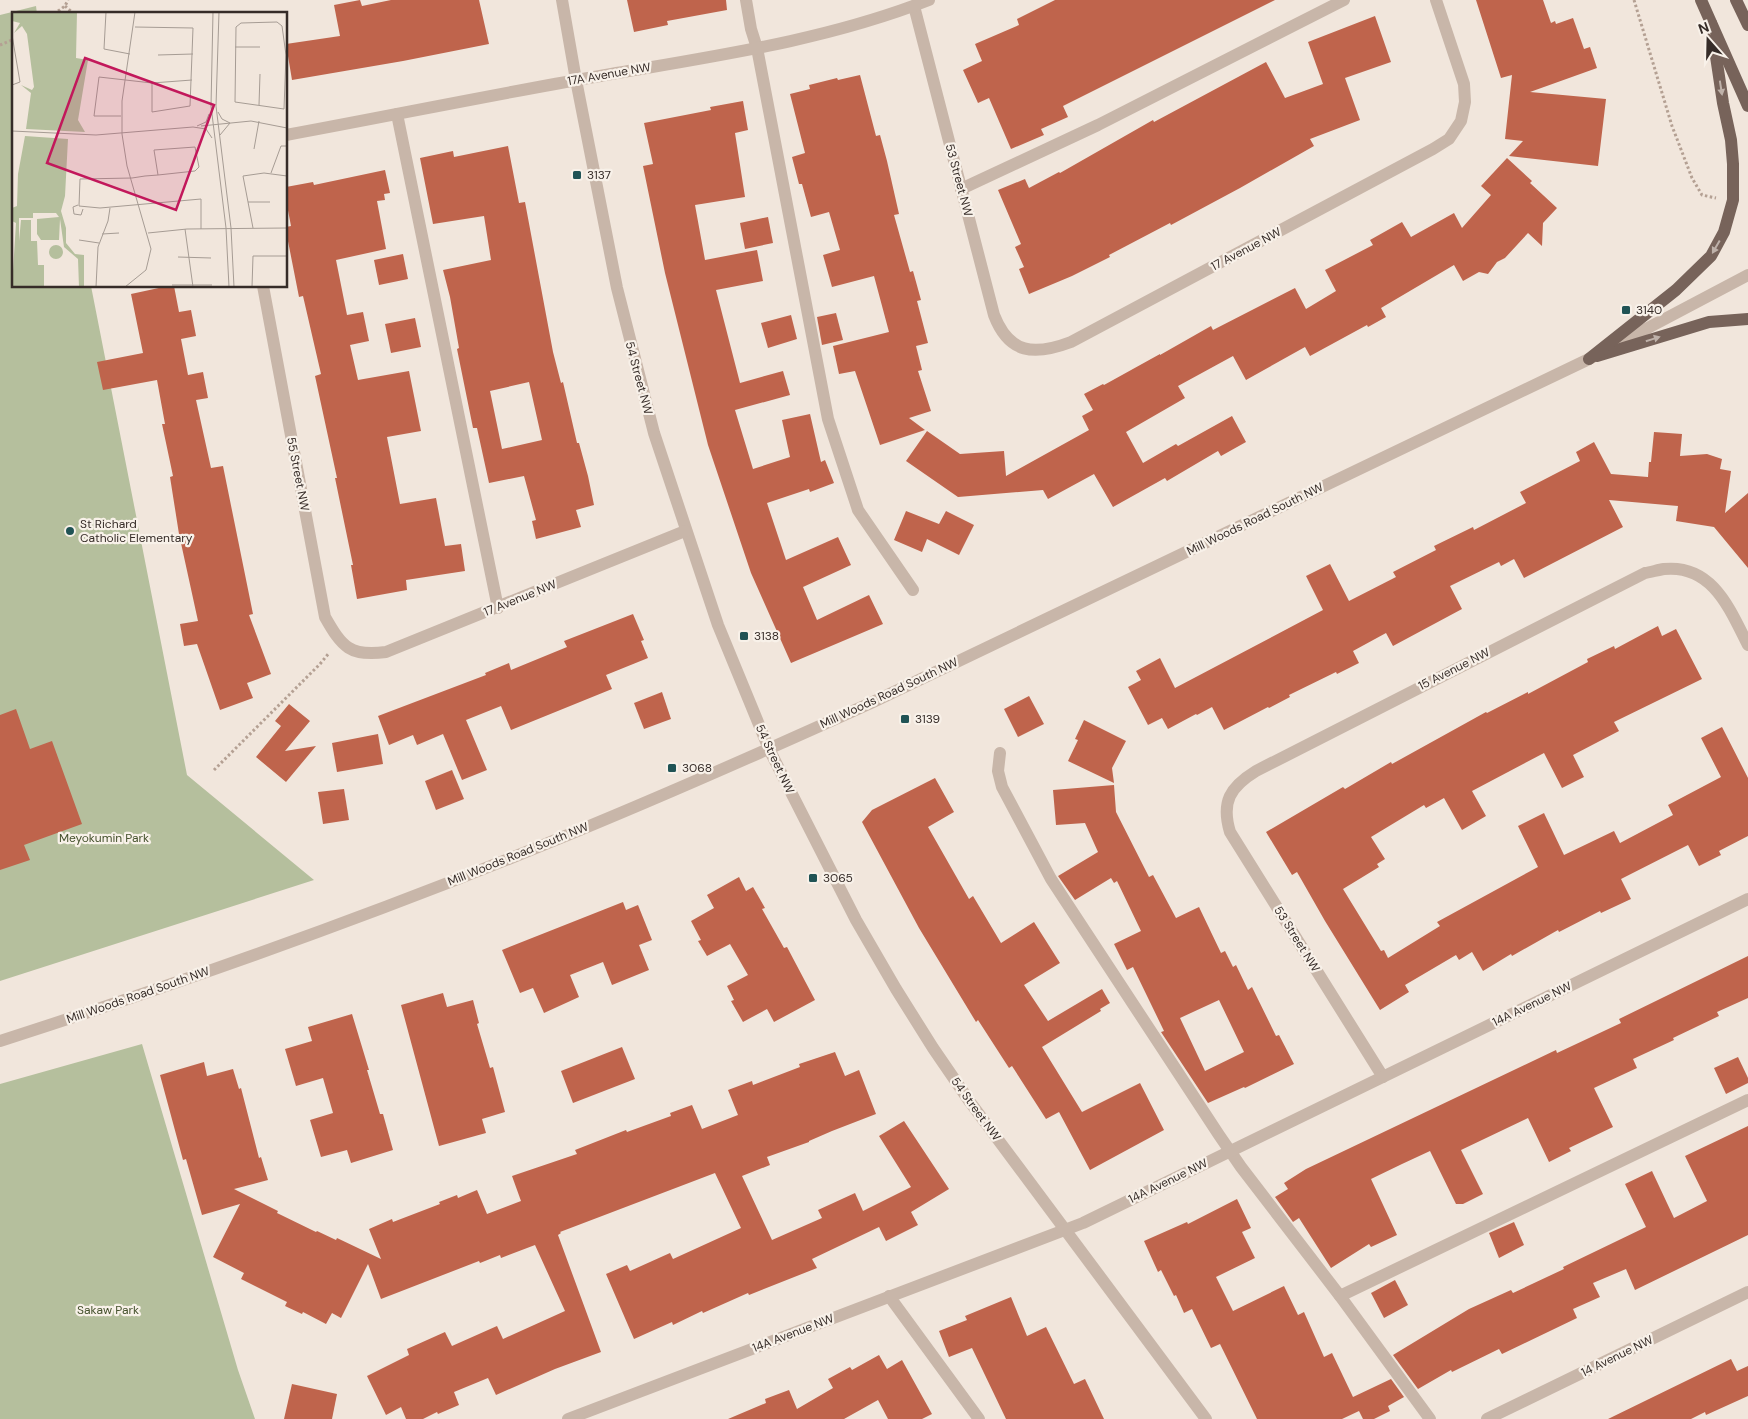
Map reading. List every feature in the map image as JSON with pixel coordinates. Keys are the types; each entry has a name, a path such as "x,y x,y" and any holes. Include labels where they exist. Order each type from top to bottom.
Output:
{"main road":[{"path":"1701,0 1748,106"},
{"path":"1736,0 1748,25"},
{"path":"1590,359 1676,290 1710,256 1724,232 1733,200 1733,164 1731,140 1723,103 1711,23"},
{"path":"1590,359 1709,322 1748,320"}],"street":[{"name":"54 Street NW","path":"562,0 617,288 654,433 685,531 718,625 769,749 856,920 896,989 970,1102 1206,1419"},
{"path":"746,0 757,48 828,420 858,510 913,590"},
{"name":"17A Avenue NW","path":"288,135 757,48 859,23 929,0"},
{"path":"961,188 1098,125 1344,0"},
{"name":"17 Avenue NW","path":"1018,347 1028,351 1040,351 1056,348 1071,342 1449,139 1461,121 1465,102 1464,84 1436,0"},
{"name":"53 Street NW","path":"914,6 994,315 999,328 1018,347"},
{"path":"397,114 498,608"},
{"name":"Mill Woods Road South NW","path":"0,1041 134,998 465,876 769,749 873,702 1590,359 1748,275"},
{"name":"55 Street NW","path":"262,288 325,617 336,637 353,651"},
{"name":"17 Avenue NW","path":"353,651 368,655 386,652 685,531"},
{"name":"15 Avenue NW","path":"1229,797 1235,787 1245,777 1256,771 1645,573 1664,569 1680,570 1704,578 1716,588 1748,645"},
{"path":"1000,753 998,771 1002,787 1051,879 1230,1151 1430,1419"},
{"name":"53 Street NW","path":"1229,797 1226,809 1230,832 1383,1077"},
{"name":"14A Avenue NW","path":"568,1419 1084,1223 1748,899"},
{"path":"1340,1296 1748,1100"},
{"name":"14 Avenue NW","path":"1487,1419 1748,1292"},
{"path":"888,1296 979,1419"}],"path":[{"path":"57,12 65,6 68,0"},
{"path":"1634,0 1683,156 1696,186 1702,195 1708,197"},
{"path":"65,6 72,12"},
{"path":"0,45 12,40"},
{"path":"214,770 320,664 340,640"}],"green space":[{"name":"Meyokumin Park","path":"36,6 37,12 12,12"},
{"name":"Meyokumin Park","path":"12,12 12,288 91,288 187,775 314,880 0,981 0,15"},
{"name":"Sakaw Park","path":"142,1044 238,1370 255,1419 0,1419 0,1084"}],"building":[{"path":"360,0 362,6 391,0 479,0 489,44 292,80 288,44 340,36 334,5"},
{"path":"627,0 726,0 727,10 667,21 668,25 634,32"},
{"path":"1055,0 1275,0 1063,106 1068,117 1041,129 1044,135 1011,149 989,98 978,103 963,70 982,61 975,44 1019,25 1017,19"},
{"path":"1476,0 1543,0 1551,23 1555,21 1556,24 1573,18 1584,49 1590,47 1597,68 1530,92 1606,99 1598,166 1509,156 1523,141 1505,139 1512,75 1501,78"},
{"path":"1375,16 1391,62 1345,78 1360,120 1310,139 1314,146 1240,188 1171,225 1170,223 1109,255 1110,257 1029,294 1019,269 1024,267 1015,247 1021,244 998,190 1025,179 1029,188 1060,173 1153,120 1154,122 1266,62 1285,98 1323,84 1308,42"},
{"path":"860,75 876,136 880,135 887,161 899,214 894,215 910,272 913,271 921,300 917,301 928,343 916,346 922,370 918,371 931,411 909,418 925,430 880,445 855,371 839,374 833,346 889,332 874,276 832,287 823,255 840,250 829,212 811,217 792,157 805,153 790,94 810,89 809,85"},
{"path":"743,101 748,130 735,133 745,197 695,205 705,260 757,250 763,281 716,290 740,383 783,371 790,395 735,410 753,469 790,457 782,420 810,414 821,462 825,460 834,483 810,492 809,489 767,503 786,560 838,537 851,565 803,587 817,620 869,595 883,624 791,663 751,573 708,445 665,273 643,166 653,164 644,123 711,110 710,107"},
{"path":"508,146 519,203 525,202 553,352 561,383 563,382 594,505 576,510 581,527 536,539 532,521 536,520 524,476 489,483 477,428 473,428 457,349 459,348 450,297 443,270 491,260 484,216 433,224 420,158 453,151 454,157","holes":["529,382 542,440 502,449 490,391"]},
{"path":"1507,158 1557,208 1543,223 1542,246 1528,233 1505,258 1497,262 1488,274 1479,272 1463,281 1454,265 1381,308 1386,317 1368,327 1367,325 1310,356 1305,347 1246,380 1233,356 1178,386 1185,398 1126,432 1143,463 1232,416 1246,442 1221,456 1218,451 1167,481 1165,478 1113,507 1094,474 1048,499 1043,490 958,497 906,461 927,431 960,454 1004,451 1006,476 1089,430 1082,416 1093,410 1084,394 1104,385 1211,326 1213,330 1295,288 1306,309 1336,291 1325,270 1373,245 1370,240 1402,222 1411,237 1454,213 1462,228 1491,195 1481,186"},
{"path":"385,170 390,193 384,194 385,200 377,201 386,249 336,260 347,315 363,312 369,341 350,345 358,380 409,371 421,431 387,437 400,504 436,498 445,546 461,544 465,571 406,580 407,590 357,599 351,565 353,565 335,478 337,478 315,376 321,374 303,296 299,297 288,241 288,227 291,226 288,210 288,187 313,182 314,185"},
{"path":"768,217 773,243 745,249 740,223"},
{"path":"403,254 408,279 379,285 374,260"},
{"path":"159,288 174,288 179,312 191,310 196,336 181,339 188,375 203,372 208,398 196,400 211,468 223,466 253,614 249,615 271,674 247,683 253,698 220,710 197,644 184,646 180,624 198,621 179,534 170,477 173,476 162,424 165,424 157,380 103,390 97,362 143,353 131,294"},
{"path":"836,313 843,340 822,345 817,317"},
{"path":"791,315 797,339 768,348 761,323"},
{"path":"415,318 421,347 391,353 385,324"},
{"path":"1654,432 1682,434 1680,456 1707,454 1722,459 1720,469 1731,471 1725,513 1748,493 1748,568 1714,527 1676,521 1678,506 1609,500 1623,527 1524,578 1514,559 1501,566 1499,562 1450,586 1462,609 1393,646 1386,633 1353,651 1359,663 1289,695 1290,697 1224,730 1212,707 1168,729 1162,718 1148,725 1128,687 1141,680 1136,671 1160,658 1175,688 1323,610 1306,576 1330,564 1349,601 1396,577 1393,572 1436,550 1434,546 1473,527 1474,530 1526,503 1520,492 1580,461 1576,452 1594,442 1611,474 1648,477"},
{"path":"906,511 939,524 946,511 974,525 959,555 927,539 922,552 894,540"},
{"path":"633,614 644,640 641,641 648,658 606,675 612,689 511,730 501,706 466,720 487,770 462,780 443,734 417,745 413,735 389,745 378,716 486,675 485,673 509,663 511,670 567,647 564,641"},
{"path":"1658,626 1662,636 1676,629 1702,679 1614,722 1619,731 1573,755 1584,777 1562,788 1544,753 1472,791 1486,816 1462,830 1444,798 1426,808 1424,805 1371,837 1385,859 1377,864 1379,867 1343,889 1381,951 1384,950 1388,958 1440,926 1437,922 1538,867 1518,826 1544,813 1564,855 1614,831 1620,843 1673,815 1668,805 1721,777 1701,738 1722,727 1748,778 1748,836 1719,851 1721,855 1699,866 1688,845 1621,879 1631,899 1601,913 1600,911 1559,932 1558,930 1483,971 1472,952 1459,960 1456,955 1405,985 1409,992 1380,1010 1297,872 1292,875 1266,832 1343,787 1345,789 1391,762 1392,764 1486,712 1528,692 1528,694 1588,662 1587,659 1614,646 1615,649"},
{"path":"662,692 671,719 644,729 634,703"},
{"path":"1029,696 1044,724 1018,737 1004,709"},
{"path":"289,704 310,721 285,751 316,746 286,782 256,757 281,726 275,721"},
{"path":"16,709 30,749 52,741 82,824 24,845 30,860 0,870 0,715"},
{"path":"1084,720 1126,741 1112,768 1114,783 1068,761 1078,740 1075,739"},
{"path":"378,734 383,764 337,772 332,743"},
{"path":"452,770 464,799 436,810 425,781"},
{"path":"935,778 954,812 928,827 969,899 973,896 1001,943 1034,922 1060,963 1024,985 1048,1021 1102,989 1110,1003 1100,1009 1101,1011 1042,1047 1082,1112 1140,1083 1164,1130 1090,1170 1059,1112 1046,1119 1012,1066 1009,1068 978,1020 976,1022 919,928 862,822 872,810"},
{"path":"1114,785 1116,812 1149,877 1153,875 1176,918 1199,907 1221,953 1225,951 1233,967 1236,965 1248,990 1252,987 1276,1036 1279,1035 1294,1064 1245,1088 1208,1103 1161,1032 1164,1031 1133,967 1127,970 1114,944 1141,931 1117,881 1114,883 1111,878 1075,900 1058,876 1098,852 1085,823 1056,825 1053,790","holes":["1219,1000 1244,1052 1205,1071 1180,1018"]},
{"path":"344,789 349,820 323,824 318,792"},
{"path":"739,877 746,891 753,887 765,908 762,909 784,948 787,947 815,1000 774,1022 767,1009 743,1022 731,1001 734,1000 727,986 748,975 730,944 707,956 698,941 701,940 691,921 714,908 707,895"},
{"path":"623,902 626,910 638,905 652,940 639,945 649,970 612,985 603,962 570,975 579,997 544,1013 533,988 520,993 502,950"},
{"path":"1748,956 1748,998 1717,1012 1719,1016 1673,1038 1674,1040 1633,1059 1637,1068 1594,1088 1613,1127 1569,1148 1571,1151 1549,1162 1528,1118 1461,1150 1483,1194 1463,1204 1456,1204 1430,1151 1371,1179 1397,1235 1371,1247 1369,1244 1331,1268 1299,1218 1293,1222 1275,1197 1288,1189 1284,1183 1306,1169 1556,1050 1557,1053 1621,1023 1619,1019"},
{"path":"443,993 447,1007 473,1000 479,1023 477,1024 490,1068 493,1067 505,1112 482,1119 486,1133 439,1146 401,1005"},
{"path":"352,1014 380,1114 383,1114 393,1150 351,1163 347,1150 321,1157 310,1120 333,1113 323,1078 296,1086 285,1049 312,1041 308,1027"},
{"path":"622,1047 635,1079 573,1103 561,1071"},
{"path":"835,1052 845,1076 859,1070 876,1114 767,1157 770,1165 742,1176 772,1240 822,1218 818,1210 855,1193 863,1211 911,1187 879,1136 904,1121 949,1189 911,1212 918,1225 886,1241 879,1227 812,1259 817,1268 749,1295 748,1293 703,1313 702,1311 673,1325 672,1322 634,1339 606,1274 627,1265 630,1271 670,1253 673,1259 741,1228 715,1173 560,1232 558,1235 601,1352 555,1369 496,1395 488,1378 454,1392 459,1405 423,1419 406,1419 401,1407 386,1415 367,1376 409,1355 407,1349 445,1332 452,1346 497,1326 503,1339 565,1311 535,1245 501,1258 500,1255 480,1263 479,1261 381,1299 368,1264 341,1318 332,1313 326,1324 303,1312 302,1314 285,1306 287,1302 241,1279 244,1273 213,1257 240,1204 202,1215 186,1159 183,1160 160,1075 204,1062 207,1076 233,1069 239,1089 241,1088 259,1158 261,1157 268,1180 234,1189 316,1232 336,1240 337,1238 381,1259 369,1229 392,1219 393,1222 440,1204 439,1202 457,1195 458,1198 477,1190 487,1214 521,1201 512,1176 577,1154 575,1150 626,1130 627,1132 671,1116 670,1113 692,1105 702,1129 738,1115 728,1090 752,1081 753,1085 800,1067 799,1064"},
{"path":"1738,1057 1748,1078 1748,1083 1726,1094 1714,1068"},
{"path":"1748,1126 1748,1235 1635,1290 1626,1269 1593,1283 1600,1297 1573,1309 1577,1318 1502,1354 1499,1349 1452,1372 1451,1370 1418,1389 1393,1355 1469,1309 1511,1290 1513,1293 1646,1227 1625,1184 1652,1171 1674,1218 1707,1201 1685,1156"},
{"path":"1237,1199 1251,1228 1242,1232 1255,1258 1216,1277 1233,1311 1284,1286 1298,1315 1304,1312 1324,1357 1332,1353 1353,1397 1391,1379 1404,1397 1388,1406 1390,1411 1374,1419 1363,1419 1359,1411 1342,1419 1257,1419 1220,1344 1211,1348 1192,1309 1184,1313 1161,1270 1158,1272 1144,1241 1187,1222 1188,1224"},
{"path":"1514,1222 1524,1245 1499,1258 1489,1233"},
{"path":"1395,1280 1408,1305 1384,1318 1371,1293"},
{"path":"1011,1297 1027,1336 1046,1327 1074,1384 1085,1379 1104,1419 1006,1419 972,1348 949,1357 939,1331 967,1320 965,1316"},
{"path":"879,1355 887,1369 902,1360 932,1414 922,1419 888,1419 878,1400 844,1419 728,1419 766,1403 765,1399 789,1390 797,1409 833,1388 828,1379 850,1367 852,1370"},
{"path":"1731,1359 1737,1371 1748,1366 1748,1396 1706,1415 1705,1412 1691,1419 1608,1419"},
{"path":"292,1384 337,1394 332,1419 284,1419"}],"place":[{"name":"3137","path":"577,175"},
{"name":"3140","path":"1626,310"},
{"name":"St Richard Catholic Elementary","path":"70,531"},
{"name":"3138","path":"744,636"},
{"name":"3139","path":"905,719"},
{"name":"3068","path":"672,768"},
{"name":"3065","path":"813,878"}]}
